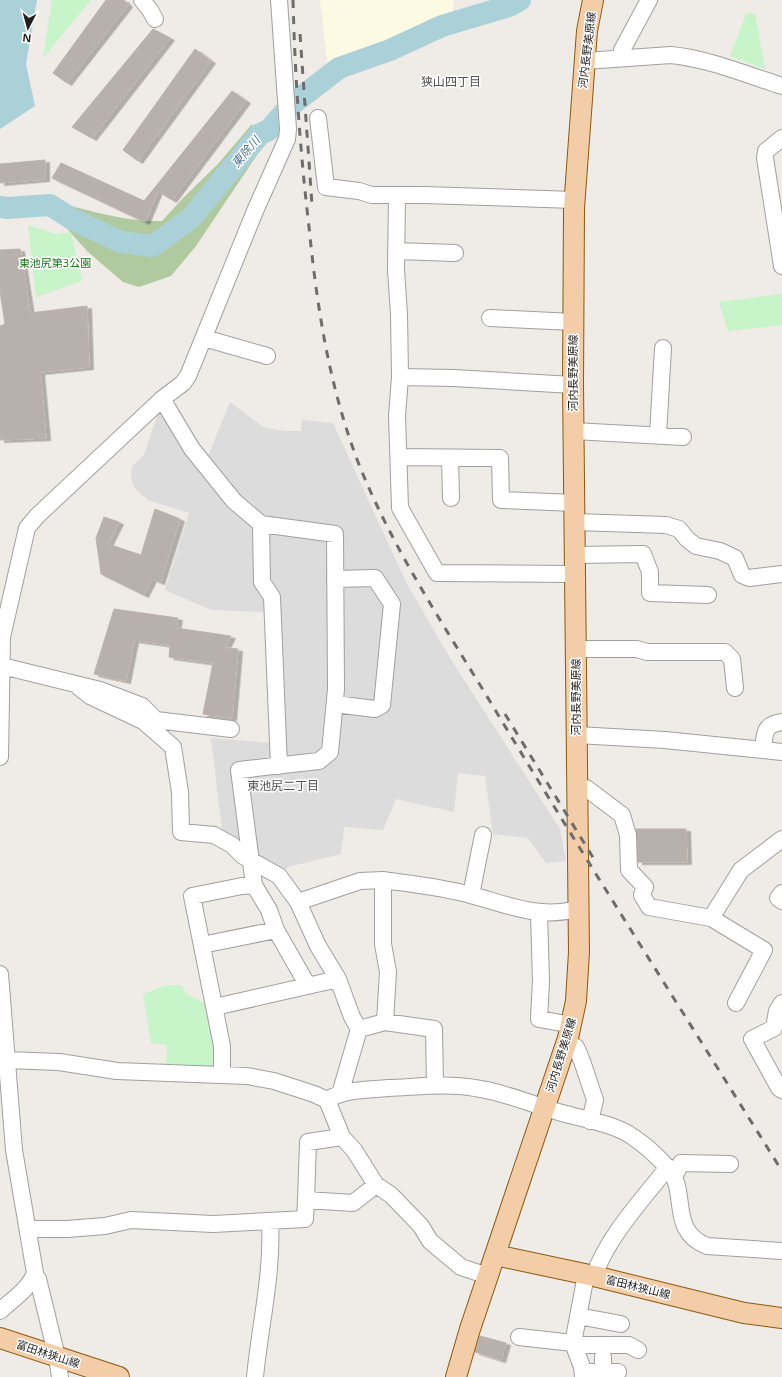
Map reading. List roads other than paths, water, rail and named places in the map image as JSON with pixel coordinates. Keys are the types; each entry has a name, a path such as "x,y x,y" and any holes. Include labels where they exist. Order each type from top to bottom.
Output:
{"main road":[{"name":"河内長野美原線","path":"456,1377 488,1276 569,1034 576,1001 578,909 576,564 573,385 574,200 585,61 593,0"},
{"name":"富田林狭山線","path":"495,1255 744,1313 782,1318"},
{"name":"富田林狭山線","path":"0,1338 119,1377"}],"street":[{"path":"142,0 155,19"},
{"path":"0,757 2,637 27,528 37,516 162,399 183,383 188,376 255,211 287,139 288,122 279,0"},
{"path":"624,58 622,50 650,0"},
{"path":"585,61 671,56 682,57 708,62 782,86"},
{"path":"318,118 326,187 360,191 372,196 397,195 574,200"},
{"path":"782,138 766,152 765,158 782,266"},
{"path":"397,195 396,251 400,377 397,416 400,508 437,573 576,564 642,554 650,572 650,593 708,595"},
{"path":"396,251 455,252"},
{"path":"490,318 573,322"},
{"path":"204,338 267,356"},
{"path":"658,435 663,348"},
{"path":"400,377 454,378 573,385"},
{"path":"162,399 192,448 234,501 261,524 335,534 336,689 330,752 319,761 239,770 254,885 269,910 276,930 308,986"},
{"path":"574,431 682,437"},
{"path":"399,457 500,458 501,500 666,525 679,529 687,539 696,546 720,552 735,558 742,575 749,578 782,574"},
{"path":"450,458 451,498"},
{"path":"261,524 262,582 272,597 279,766"},
{"path":"335,579 375,578 392,604 382,705 375,709 335,704"},
{"path":"576,649 637,649 647,652 725,652 732,659 735,688"},
{"path":"2,666 100,690 142,706 156,720 231,729"},
{"path":"75,684 90,696 143,721 173,747 180,792 182,832 214,835 251,860 279,876 298,902 318,946 338,979 352,1017 359,1029"},
{"path":"763,750 766,730 770,725 782,722"},
{"path":"577,735 665,740 782,752"},
{"path":"577,788 586,788 622,815 628,835 629,870 645,887 642,895 649,907 711,918 764,950 736,1003"},
{"path":"471,895 483,835"},
{"path":"711,918 741,870 782,839"},
{"path":"298,902 360,881 383,880 443,889 471,895 505,906 539,913 563,912 578,909"},
{"path":"383,880 383,944 388,972 385,1022"},
{"path":"222,1075 222,1046 192,896 254,885"},
{"path":"782,893 778,898 782,901"},
{"path":"539,913 541,981 539,1019 569,1034 582,1061 595,1100 590,1121"},
{"path":"202,944 276,930"},
{"path":"0,974 14,1150 35,1265 34,1276 22,1292 0,1311"},
{"path":"215,1008 338,979"},
{"path":"782,1003 777,1011 774,1028 752,1039 779,1088 782,1090"},
{"path":"359,1029 385,1022 434,1030 435,1085"},
{"path":"359,1029 333,1097 342,1137 354,1150 376,1185 391,1195 421,1226 430,1241 461,1267 488,1276"},
{"path":"7,1060 59,1062 117,1071 247,1076 274,1081 314,1094 333,1097 351,1091 435,1085 475,1087 606,1125 633,1136 671,1172 683,1221 689,1234 697,1242 707,1246 782,1251"},
{"path":"29,1228 67,1229 105,1226 131,1220 213,1224 305,1219 308,1142 342,1137"},
{"path":"608,1367 583,1375 574,1344 578,1316 590,1276 629,1215 681,1163 730,1164"},
{"path":"306,1200 353,1203 376,1185"},
{"path":"254,1377 269,1274 270,1221"},
{"path":"34,1276 38,1279 57,1357 60,1377"},
{"path":"578,1316 614,1319"},
{"path":"519,1337 574,1344 629,1345 638,1350"}],"water":[{"path":"0,0 37,0 26,64 35,106 0,129"}],"waterway":[{"name":"東除川","path":"0,207 7,208 50,205 72,219 121,242 153,246 191,218 260,134 269,130 291,105 339,68 390,50 442,26 509,6 520,0"}],"railway":[{"path":"293,0 295,57 301,142 312,257 320,316 339,404 358,462 372,496 388,529 424,593 570,832 782,1171"},
{"path":"300,34 312,205"},
{"path":"505,714 597,864"}],"district":[{"name":"狭山四丁目","path":"451,82"},
{"name":"東池尻二丁目","path":"283,786"}],"park label":[{"name":"東池尻第3公園","path":"55,263"}]}
